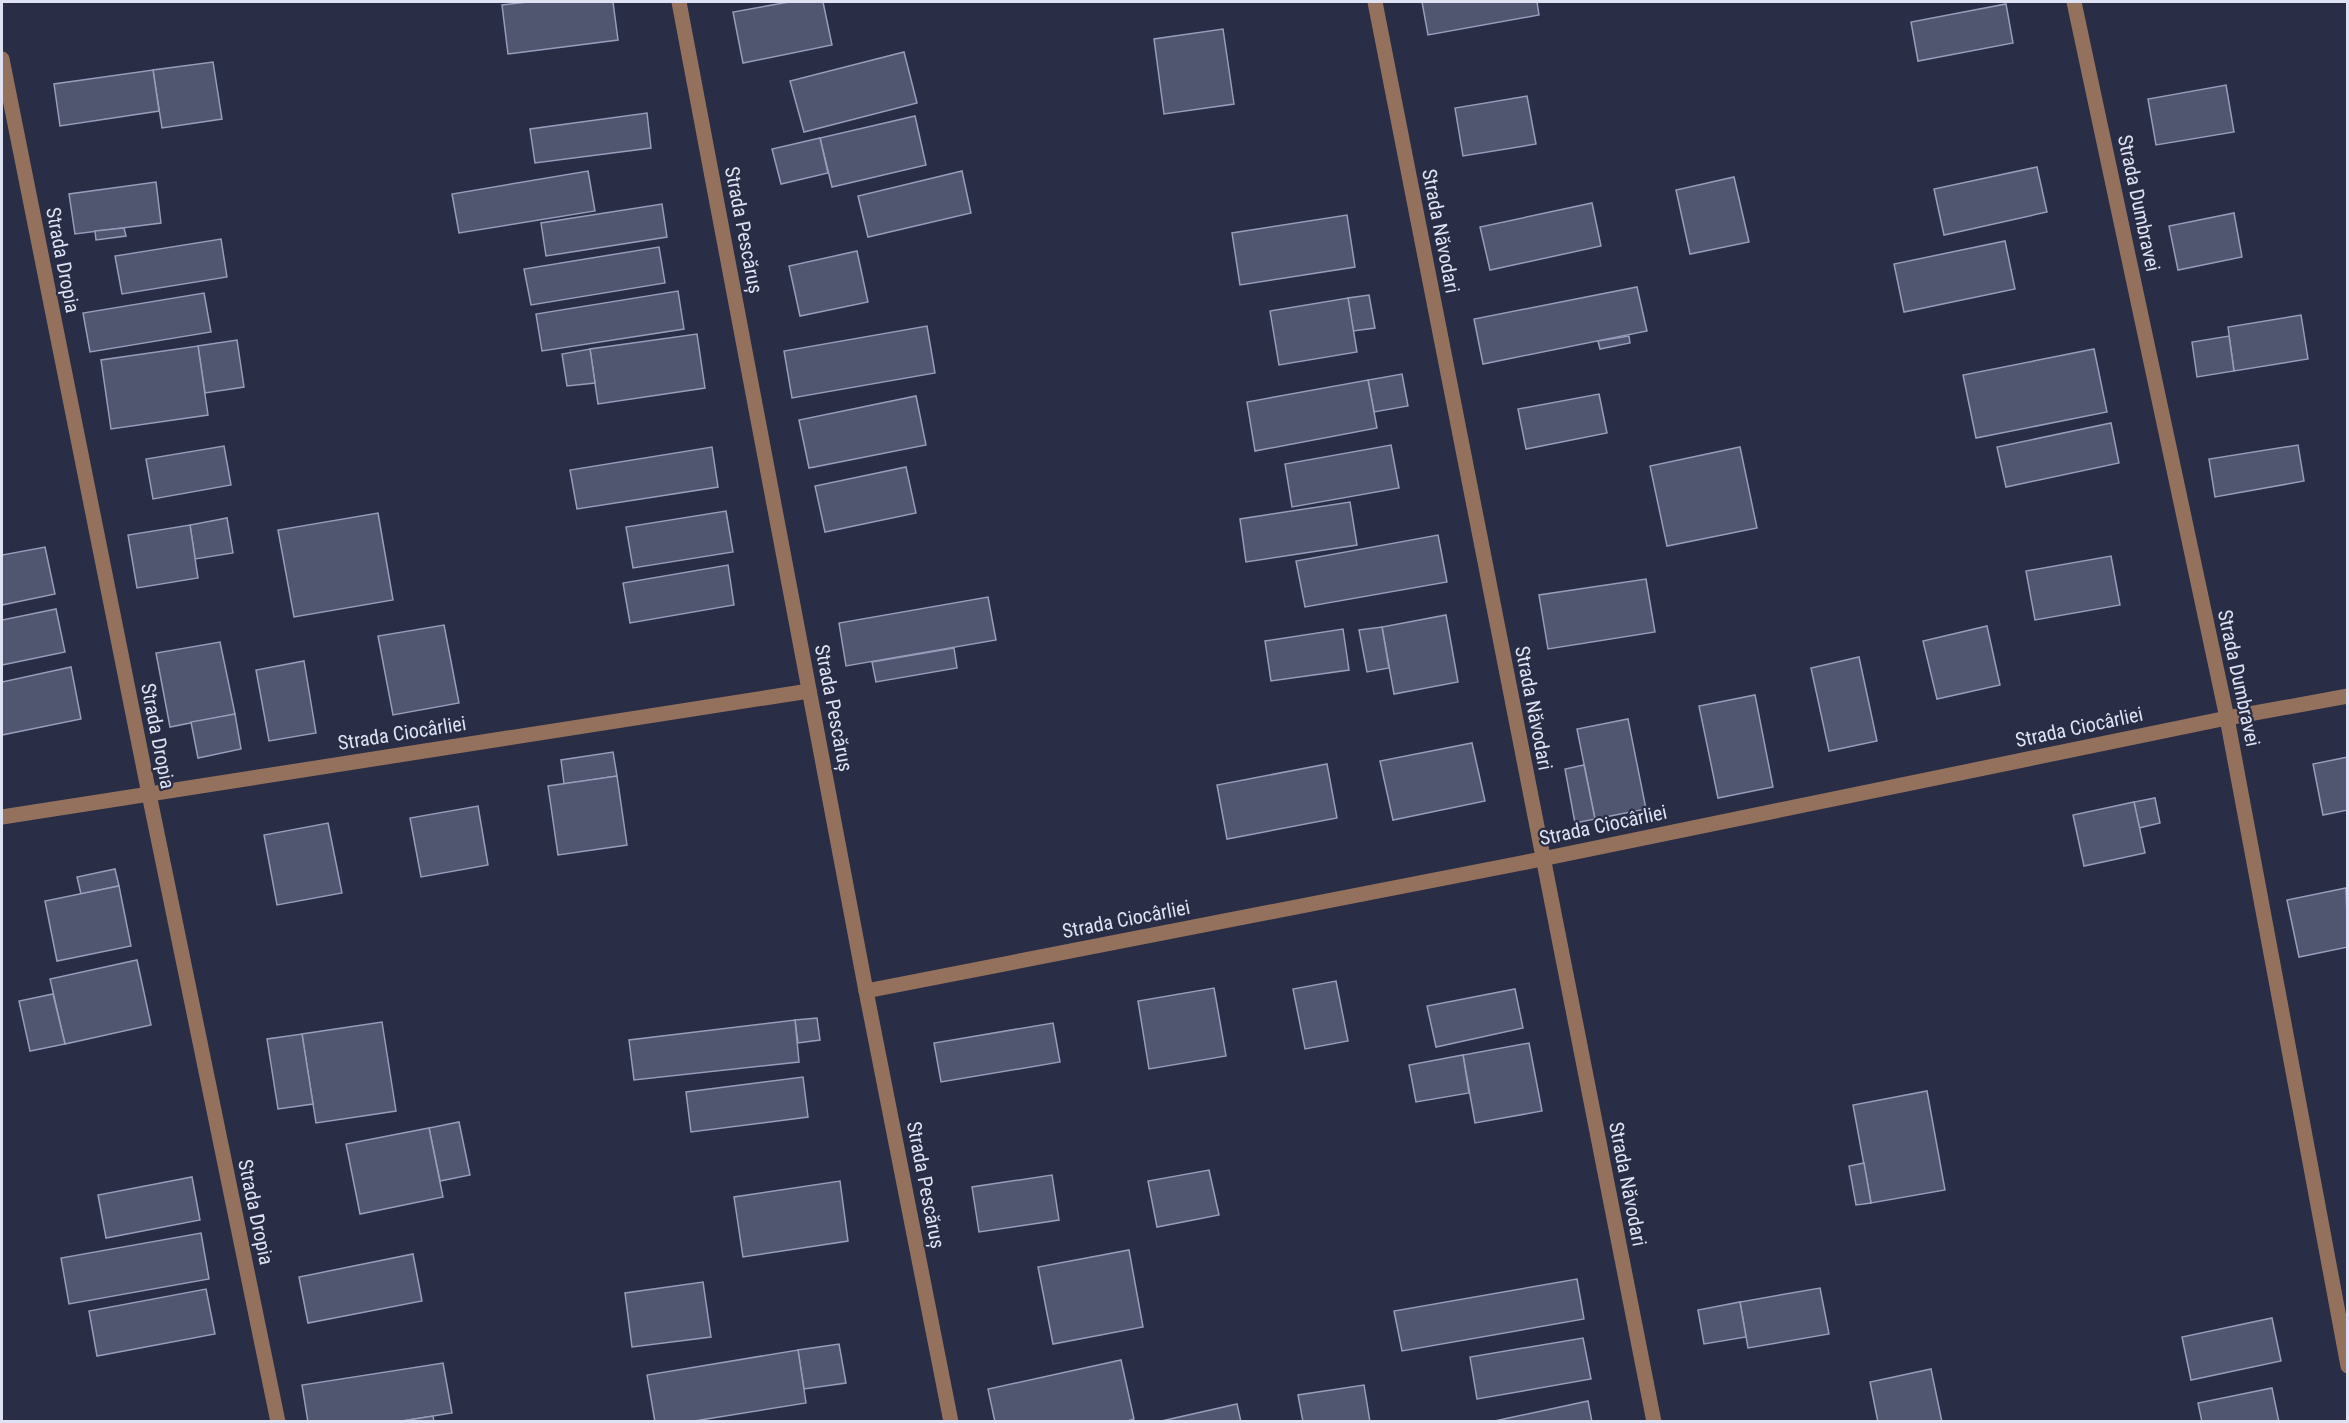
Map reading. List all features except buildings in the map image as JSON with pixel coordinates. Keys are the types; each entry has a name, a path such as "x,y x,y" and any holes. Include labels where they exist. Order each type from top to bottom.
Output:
{"street":[{"name":"Strada Pescăruș","path":"679,2 866,991 951,1422"},
{"name":"Strada Năvodari","path":"1375,2 1654,1422"},
{"name":"Strada Dumbravei","path":"2074,2 2227,718 2348,1366"},
{"name":"Strada Dropia","path":"2,59 148,794 278,1422"},
{"name":"Strada Ciocârliei","path":"2,817 809,691"},
{"name":"Strada Ciocârliei","path":"866,991 1542,860 2227,718 2348,696"}]}
